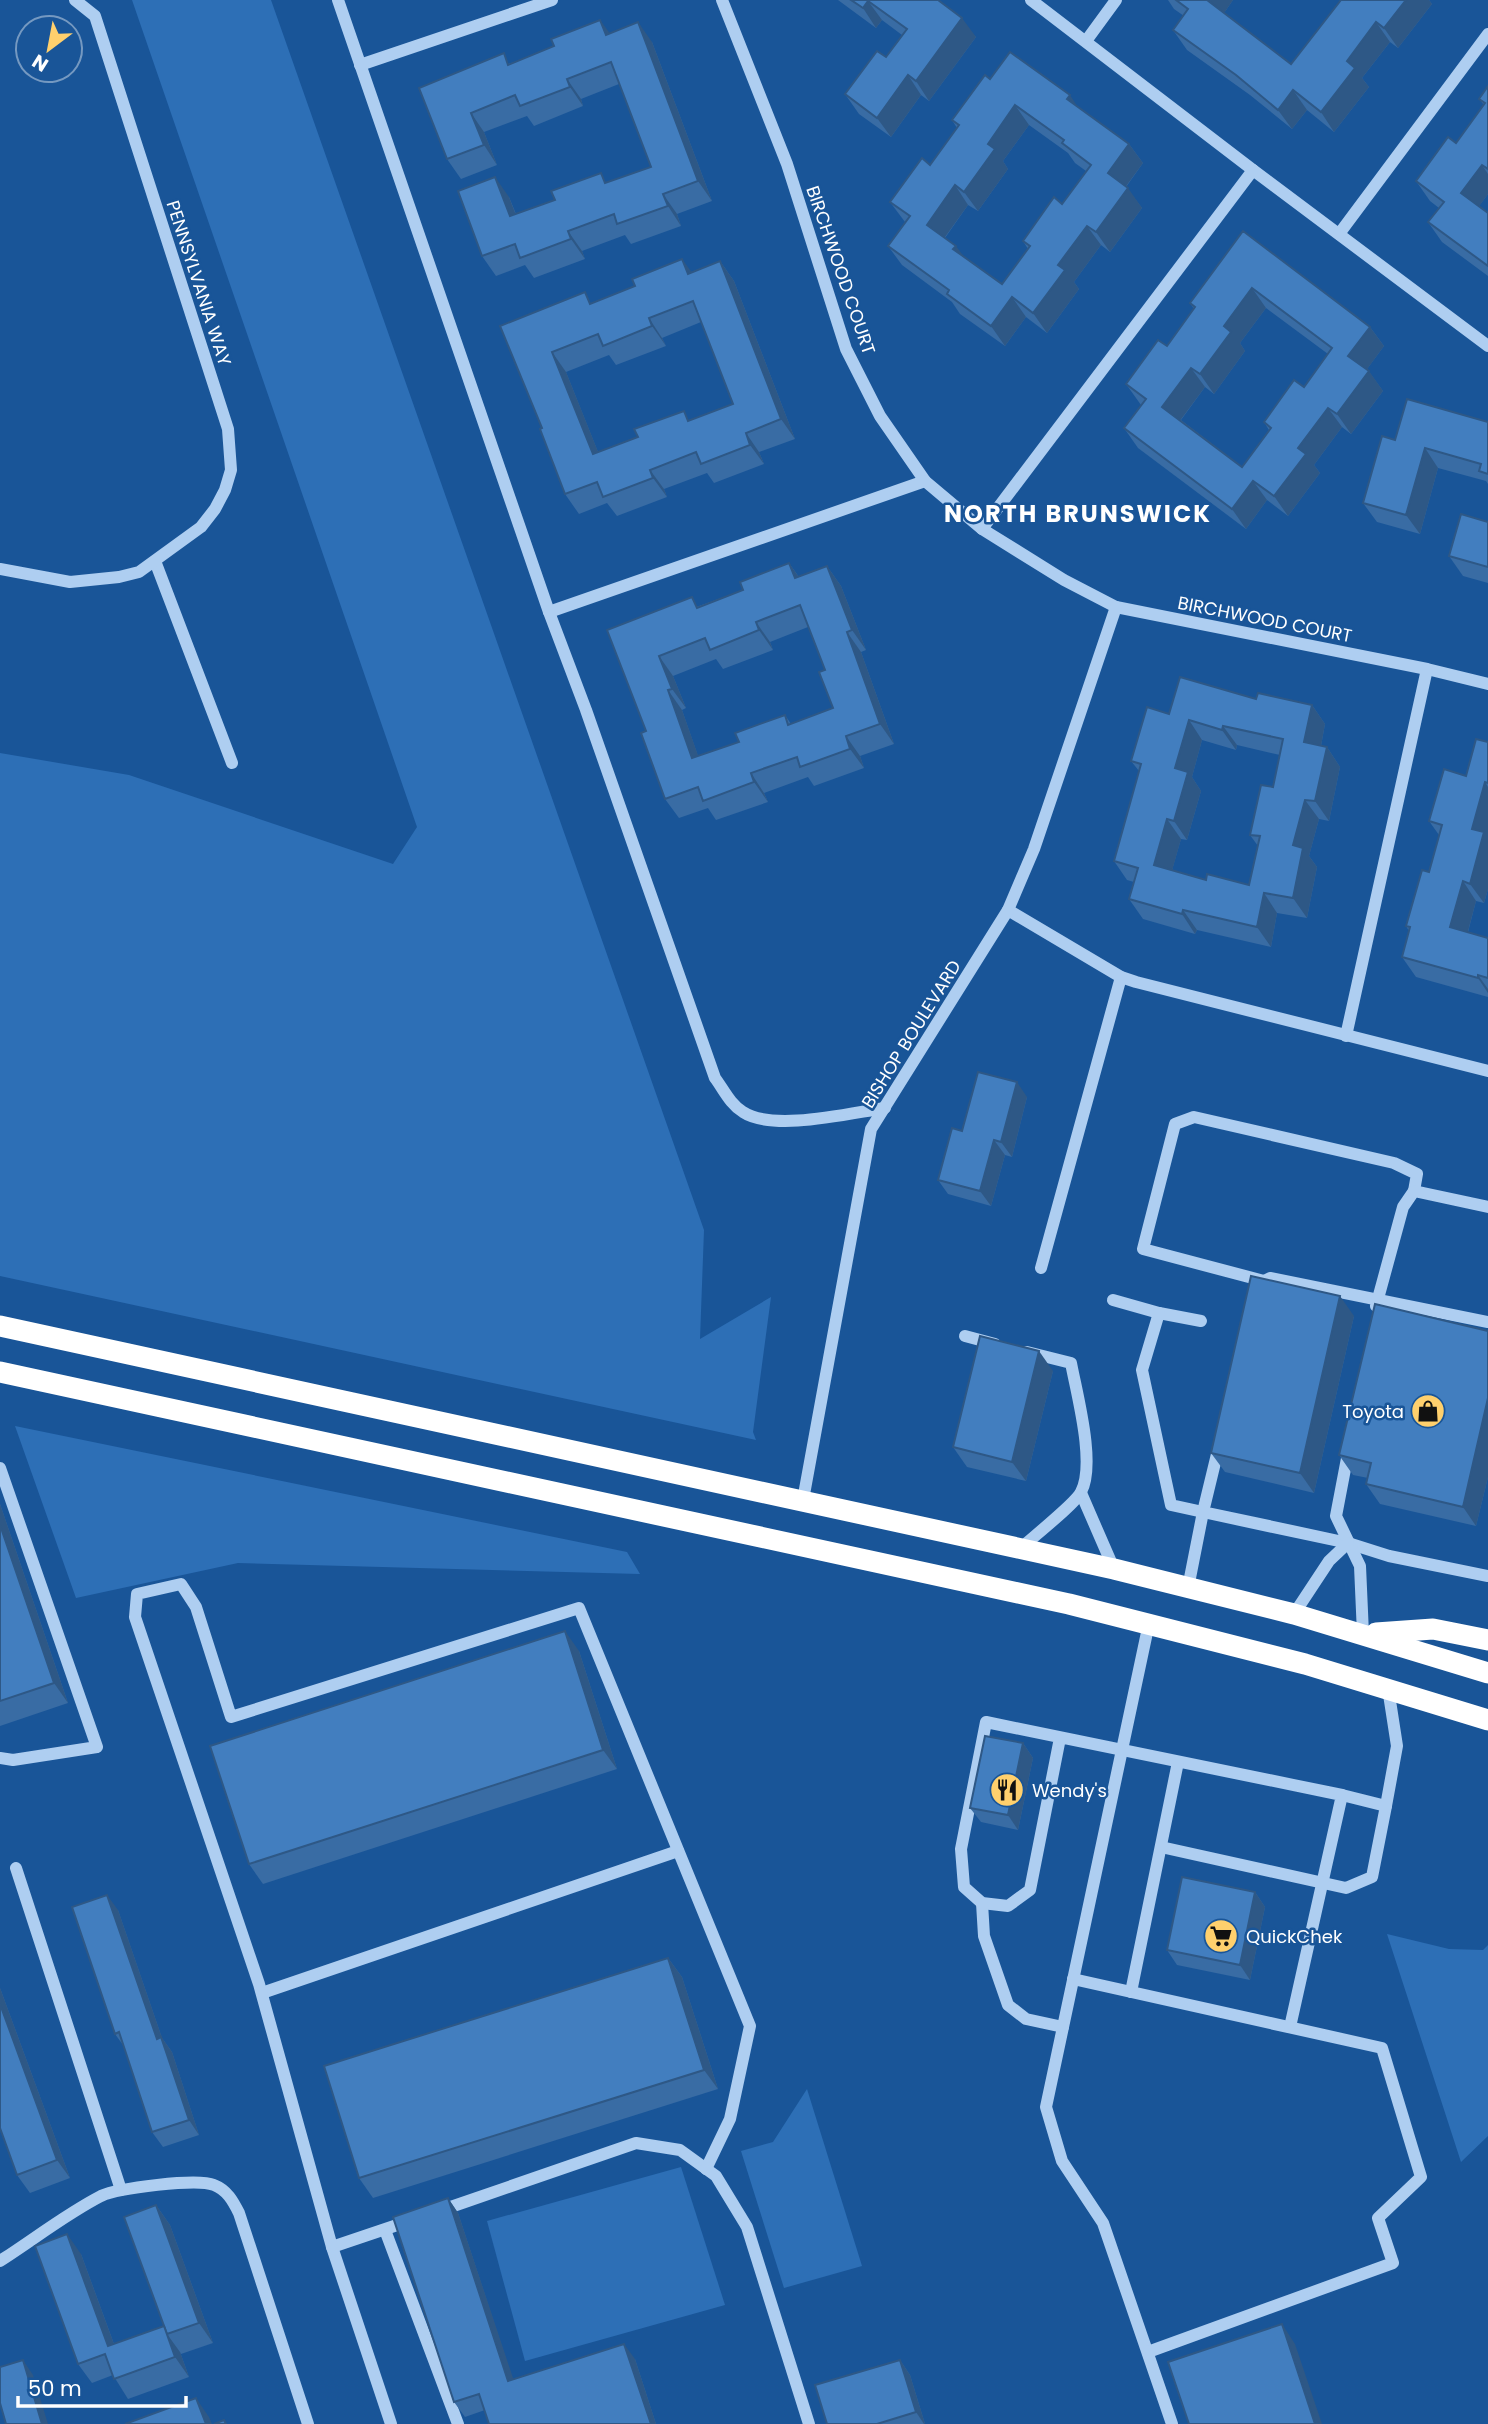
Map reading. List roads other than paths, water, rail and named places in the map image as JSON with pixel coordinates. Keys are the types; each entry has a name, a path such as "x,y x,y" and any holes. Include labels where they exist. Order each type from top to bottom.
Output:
{"highway":[{"path":"0,1326 1114,1569 1294,1614 1488,1673"},
{"path":"2,1376 1149,1623 1388,1688 1488,1723"},
{"path":"1363,1634 1433,1629 1488,1640"}],"street":[{"name":"PENNSYLVANIA WAY","path":"0,569 70,582 139,572 201,527 225,490 231,470 228,429 96,16 75,0"},
{"path":"338,0 549,612 715,1078 733,1105 750,1116 780,1121 885,1108"},
{"path":"360,65 552,0"},
{"name":"BIRCHWOOD COURT","path":"722,0 787,164 846,349 880,416 925,481 982,529 1064,580 1116,607 1427,669 1488,684"},
{"path":"1031,0 1488,346"},
{"path":"1086,41 1116,0"},
{"path":"1339,234 1488,34"},
{"path":"982,529 1253,170"},
{"path":"549,612 925,481"},
{"path":"155,561 233,763"},
{"name":"BISHOP BOULEVARD","path":"803,1500 871,1129 1008,910 1034,849 1116,607"},
{"path":"1346,1036 1427,669"},
{"path":"1008,910 1121,976 1488,1071"},
{"path":"1041,1268 1121,976"},
{"path":"1265,1281 1143,1249 1175,1124 1194,1117 1394,1163 1418,1174 1414,1191 1403,1207 1375,1314"},
{"path":"1414,1191 1488,1207"},
{"path":"1253,1300 1256,1291 1270,1278 1488,1322"},
{"path":"1113,1300 1200,1321"},
{"path":"1158,1313 1142,1370 1171,1505 1348,1543 1389,1556 1483,1576"},
{"path":"964,1336 1004,1346"},
{"path":"1018,1350 1071,1363 1083,1422 1087,1468 1081,1493 1021,1548"},
{"path":"1188,1588 1222,1431"},
{"path":"1352,1435 1336,1516 1360,1566 1363,1634"},
{"path":"0,1468 97,1747 13,1760 0,1758"},
{"path":"1081,1493 1114,1569"},
{"path":"1294,1614 1329,1561 1348,1543"},
{"path":"391,2424 332,2247 261,1993 135,1617 137,1594 181,1584 196,1607 230,1717 579,1608 750,2026 730,2119 706,2169"},
{"path":"1149,1623 1046,2107 1062,2161 1103,2223 1172,2424"},
{"path":"1161,1847 1346,1888 1372,1877 1397,1746 1388,1688"},
{"path":"1060,1738 1030,1890 1008,1906 982,1903 964,1887 961,1849 986,1722 1386,1806"},
{"path":"1131,1992 1178,1762"},
{"path":"1290,2027 1342,1795"},
{"path":"261,1993 678,1851"},
{"path":"16,1868 121,2190"},
{"path":"982,1903 984,1936 1008,2006 1026,2019 1063,2027"},
{"path":"1073,1979 1382,2048 1421,2177 1378,2218 1393,2263 1147,2352"},
{"path":"332,2247 636,2143 680,2150 716,2176 747,2227 809,2424"},
{"path":"0,2261 93,2201 121,2190 200,2183 216,2186 230,2196 239,2213 308,2424"},
{"path":"385,2230 458,2424"}],"place":[{"name":"Toyota","path":"1428,1411"},
{"name":"Wendy's","path":"1007,1790"},
{"name":"QuickChek","path":"1221,1936"}],"district":[{"name":"NORTH BRUNSWICK","path":"1078,513"}]}
